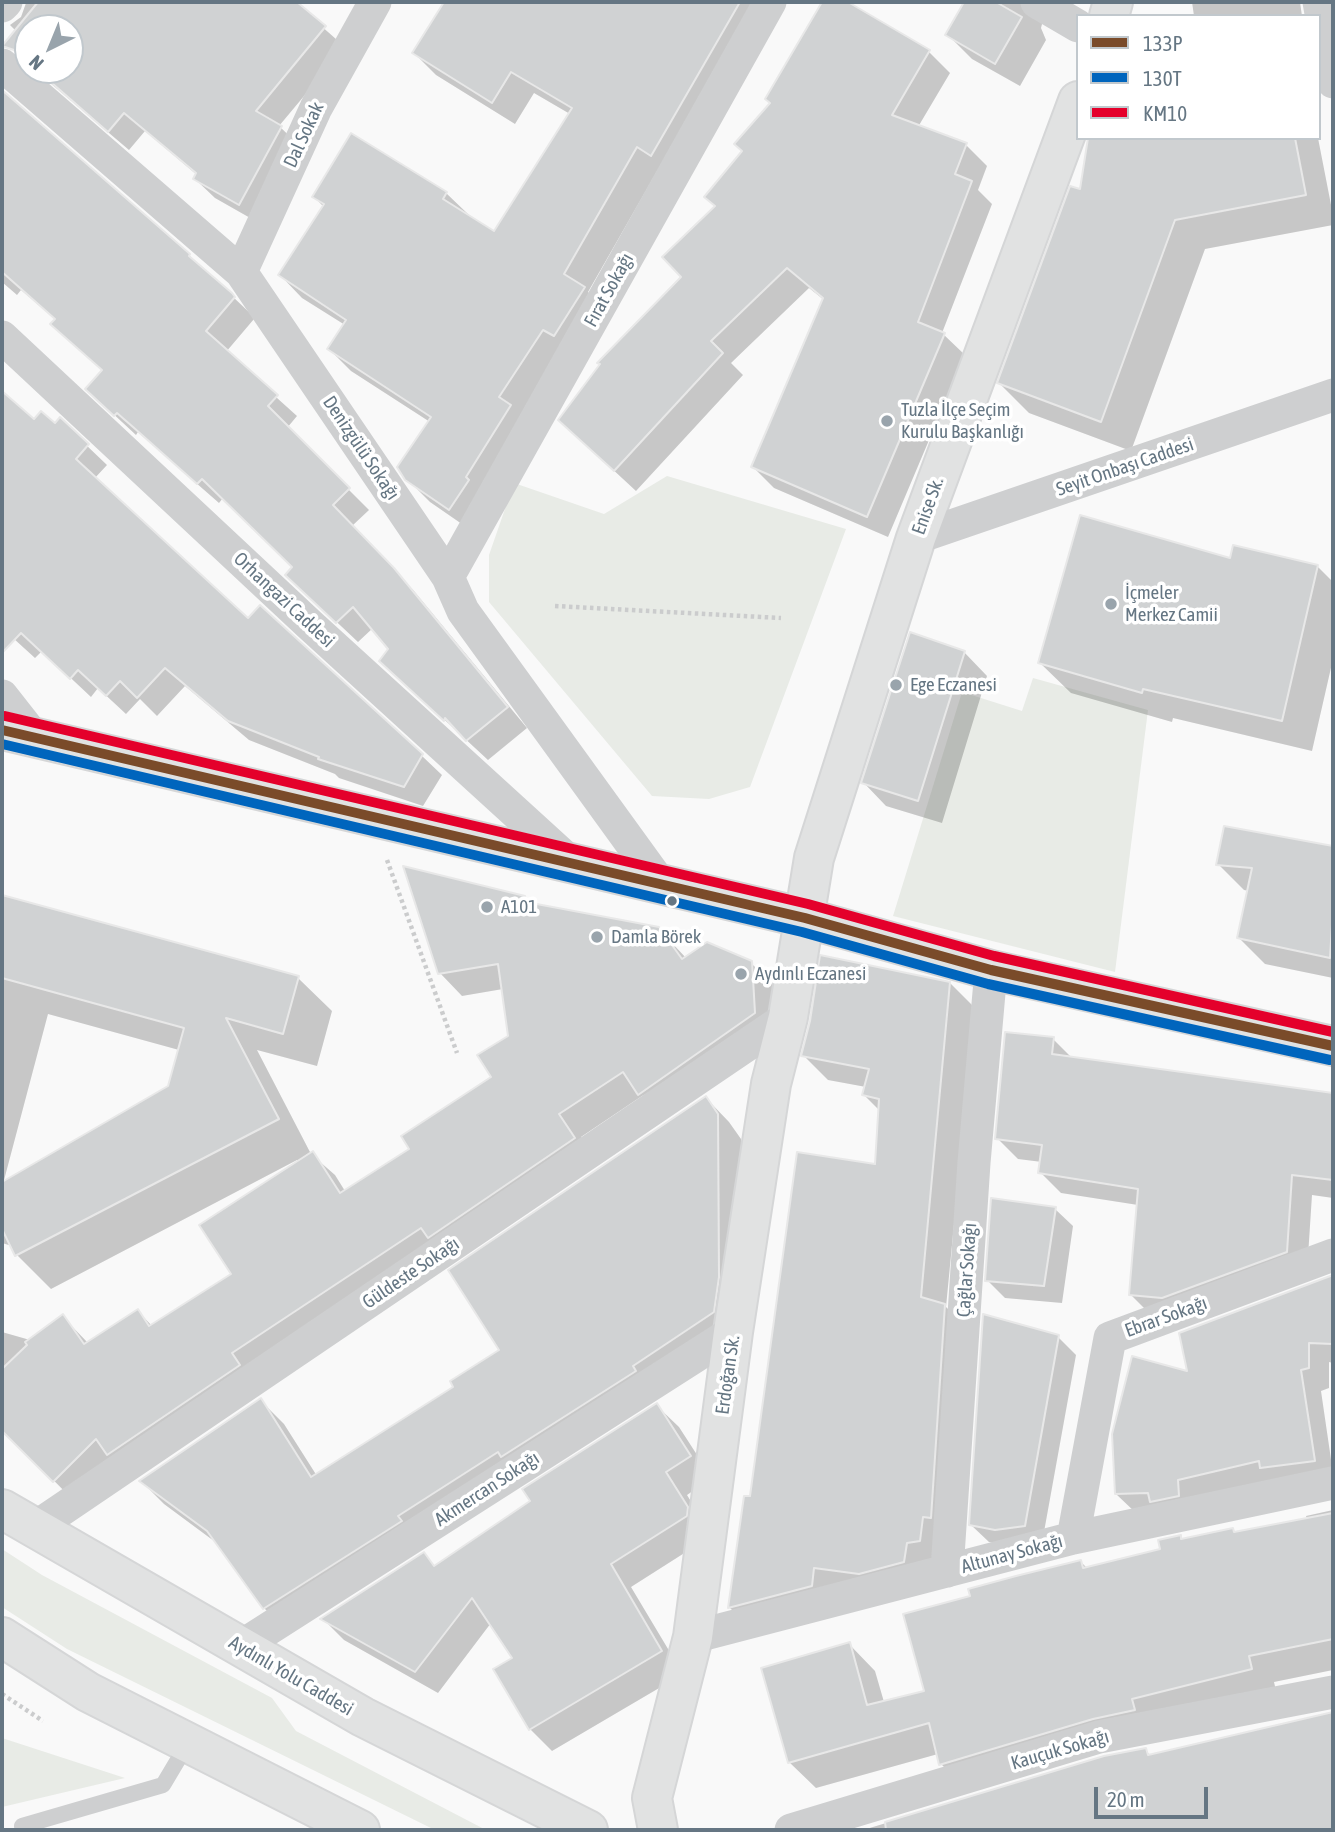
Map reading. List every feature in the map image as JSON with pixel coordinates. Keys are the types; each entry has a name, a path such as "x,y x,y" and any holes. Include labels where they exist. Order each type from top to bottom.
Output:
{"street":[{"path":"2,6 6,2"},
{"name":"Fırat Sokağı","path":"448,577 770,2"},
{"path":"1037,2 1076,25"},
{"path":"1319,2 1333,82"},
{"name":"Dal Sokak","path":"241,272 365,6"},
{"name":"Denizgülü Sokağı","path":"2,65 241,272 448,577 463,611 660,883"},
{"name":"Enise Sk.","path":"806,918 814,858 916,538 1076,106"},
{"name":"Orhangazi Caddesi","path":"2,337 309,624 569,861"},
{"name":"Seyit Onbaşı Caddesi","path":"916,538 1333,395"},
{"path":"2,696 19,734 806,918 991,970 1333,1046"},
{"name":"Erdoğan Sk.","path":"657,1830 652,1798 693,1637 733,1332 771,1084 788,1017 806,918"},
{"name":"Çağlar Sokağı","path":"947,1571 974,1163 991,970"},
{"name":"Güldeste Sokağı","path":"33,1529 788,1017"},
{"name":"Ebrar Sokağı","path":"1073,1538 1110,1338 1333,1255"},
{"name":"Akmercan Sokağı","path":"240,1647 733,1332"},
{"name":"Altunay Sokağı","path":"693,1637 1073,1538 1333,1483"},
{"name":"Aydınlı Yolu Caddesi","path":"2,1509 363,1717 587,1830"},
{"path":"2,1637 88,1692 360,1830"},
{"name":"Kauçuk Sokağı","path":"792,1830 1099,1737 1333,1692"}],"lane":[{"path":"22,1826 163,1785 188,1743"}],"path":[{"path":"555,606 781,618"},
{"path":"371,816 457,1053"},
{"path":"2,1694 43,1721"}],"shaded area":[{"path":"667,476 846,529 750,787 709,799 652,796 489,602 489,555 514,483 604,514"},
{"path":"1033,678 1148,710 1115,972 893,916 962,692 1022,711"},
{"path":"2,1549 42,1575 272,1698 296,1731 486,1830 435,1830 67,1649 2,1607"},
{"path":"2,1738 125,1778 2,1807"}],"building":[{"path":"38,2 297,2 326,26 256,111 282,126 239,205 193,179 196,173 124,113 108,132 53,84 84,84 84,14 28,14"},
{"path":"444,2 740,2 651,156 637,147 564,274 585,287 554,336 543,330 499,397 511,405 466,477 469,480 449,510 405,480 397,467 431,417 327,349 346,320 278,275 324,204 312,197 351,133 447,192 443,199 494,231 572,108 511,72 492,103 412,53"},
{"path":"822,2 848,2 930,50 892,115 967,143 955,174 972,181 918,322 945,333 867,517 751,467 823,298 787,268 711,341 723,353 614,471 558,420 600,364 597,363 681,277 662,257 715,206 704,197 742,151 734,144 770,103 765,99"},
{"path":"964,2 996,2 1022,17 995,64 945,35"},
{"path":"14,31 14,50 2,46"},
{"path":"2,90 190,254 189,256 235,297 206,331 278,395 268,406 350,488 333,505 394,568 508,707 466,741 445,718 444,721 379,661 388,649 353,607 336,623 285,575 292,567 202,479 197,484 117,413 114,416 85,389 102,370 50,324 55,319 2,272"},
{"path":"1088,140 1295,140 1306,195 1175,220 1101,422 997,383 1070,186 1080,189"},
{"path":"2,391 34,419 41,411 55,423 60,417 89,444 76,459 248,618 260,605 423,754 404,787 318,759 319,757 228,721 165,668 137,698 120,681 106,696 78,670 70,679 21,633 2,653"},
{"path":"1080,515 1230,558 1233,545 1318,565 1282,721 1143,689 1142,693 1038,663"},
{"path":"910,632 965,651 918,801 861,783"},
{"path":"1224,826 1333,846 1330,958 1237,938 1252,868 1216,865"},
{"path":"403,866 525,896 526,902 659,927 682,959 707,942 752,961 755,1013 638,1095 623,1072 559,1114 575,1138 428,1238 421,1228 232,1353 240,1365 107,1455 96,1439 53,1482 2,1431 2,1369 27,1345 25,1342 63,1314 84,1344 138,1309 149,1326 231,1274 199,1225 313,1151 340,1193 409,1149 401,1136 491,1077 477,1055 508,1036 498,964 438,974"},
{"path":"2,895 299,976 283,1034 226,1018 279,1119 15,1256 2,1229 2,1182 168,1086 184,1028 2,978"},
{"path":"820,955 950,982 921,1297 945,1304 931,1518 923,1517 920,1541 907,1543 904,1562 859,1574 814,1568 812,1586 728,1608 744,1496 750,1496 797,1152 875,1164 879,1099 862,1095 869,1069 801,1056 810,1021"},
{"path":"1005,1032 1054,1037 1052,1054 1333,1093 1333,1180 1292,1175 1287,1252 1162,1298 1129,1295 1138,1189 1038,1173 1042,1145 995,1139"},
{"path":"706,1096 718,1114 719,1277 714,1312 633,1366 636,1371 501,1457 498,1452 398,1516 402,1521 263,1609 207,1531 139,1481 261,1398 311,1477 453,1387 450,1381 499,1350 448,1270"},
{"path":"991,1198 1056,1207 1044,1286 985,1281"},
{"path":"1333,1275 1333,1344 1309,1343 1309,1368 1301,1370 1315,1461 1260,1468 1259,1461 1178,1480 1179,1496 1150,1502 1148,1493 1115,1494 1112,1434 1132,1356 1187,1371 1179,1333"},
{"path":"983,1314 1059,1335 1025,1526 995,1530 969,1525"},
{"path":"657,1403 691,1456 666,1472 688,1507 687,1516 611,1564 662,1651 529,1730 493,1669 512,1658 472,1598 415,1672 320,1619 424,1552 434,1566 530,1501 522,1489"},
{"path":"1333,1513 1333,1639 1249,1656 1252,1669 1132,1699 1135,1710 1093,1719 939,1765 929,1723 788,1763 761,1668 850,1642 867,1705 924,1691 903,1614 970,1596 968,1589 1016,1576 1081,1560 1083,1568 1160,1549 1158,1540 1181,1535 1181,1539 1233,1528 1234,1532"},
{"path":"1333,1712 1333,1830 886,1830 885,1822 1104,1756 1146,1748 1148,1755"}],"transit line":[{"name":"KM10","path":"5,716 808,904 994,956 1333,1032"},
{"name":"133P","path":"2,730 805,918 991,970 1333,1046"},
{"name":"130T","path":"2,744 802,932 988,984 1330,1060"}],"place":[{"name":"Tuzla İlçe Seçim Kurulu Başkanlığı","path":"887,421"},
{"name":"İçmeler Merkez Camii","path":"1111,604"},
{"name":"Ege Eczanesi","path":"896,685"},
{"name":"A101","path":"487,907"},
{"name":"Damla Börek","path":"597,937"},
{"name":"Aydınlı Eczanesi","path":"741,974"}]}
